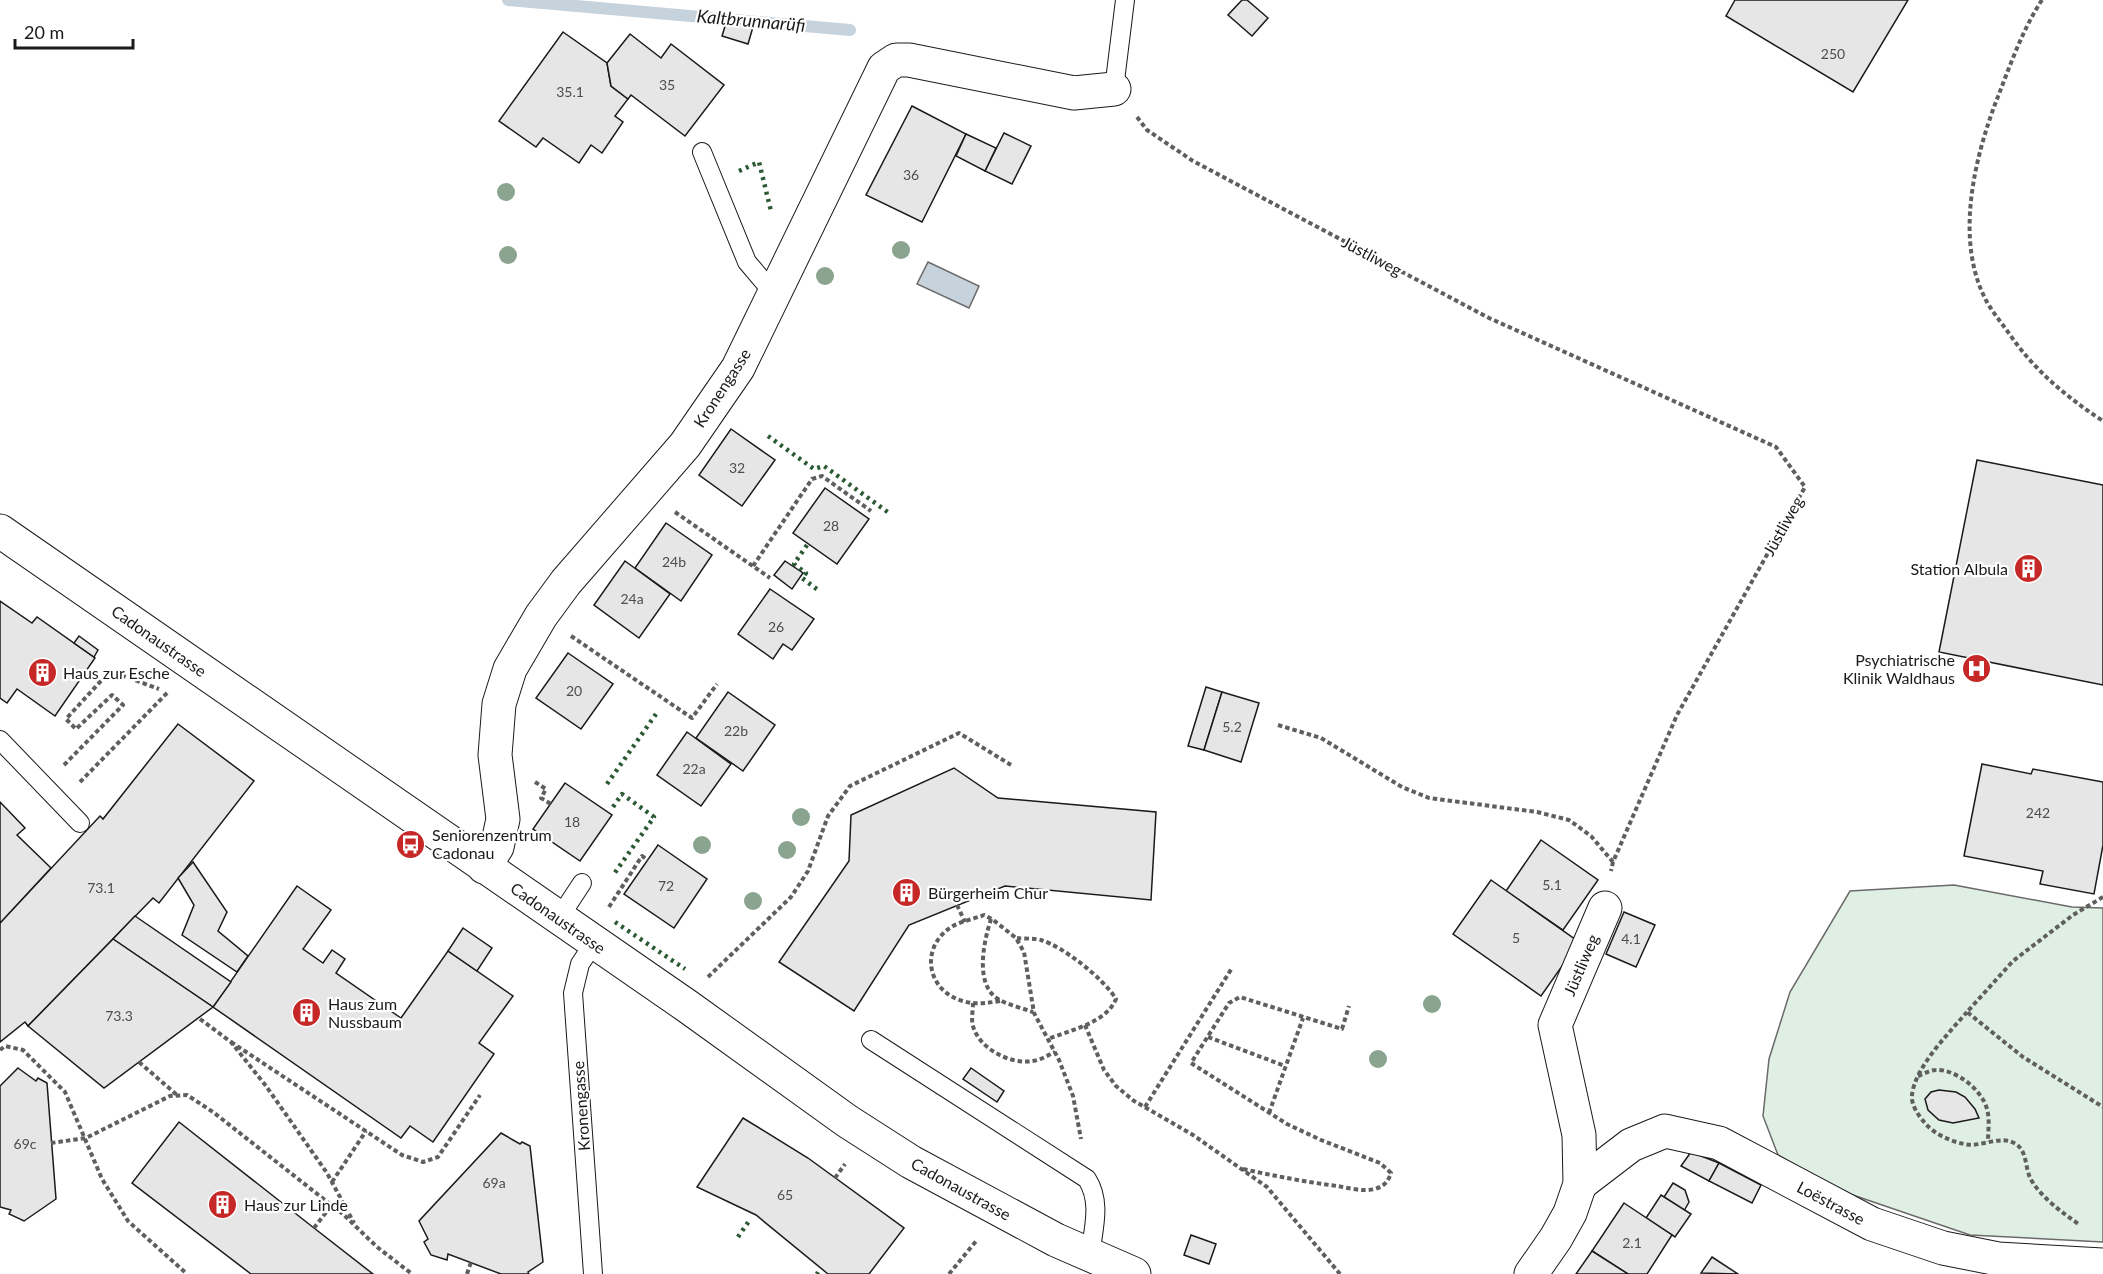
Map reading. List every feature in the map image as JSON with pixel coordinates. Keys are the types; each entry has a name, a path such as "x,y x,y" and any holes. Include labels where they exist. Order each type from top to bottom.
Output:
{"street":[{"name":"Kronengasse","path":"484,867 497,847 503,819 495,755 499,704 510,669 541,616 566,582 685,444 738,368 884,68 896,60 909,60 1074,93 1114,89"},
{"name":"Cadonaustrasse","path":"0,531 687,1006 847,1121 902,1156 1056,1240 1134,1274"},
{"name":"Jüstliweg","path":"1531,1274 1556,1238 1580,1184 1579,1135 1555,1025 1605,908"},
{"name":"Loëstrasse","path":"1580,1184 1631,1145 1665,1131 1719,1143 1872,1224 1943,1248 1998,1258 2103,1265"}],"lane":[{"path":"1114,89 1125,0"},
{"path":"702,152 747,262 775,295"},
{"path":"0,740 80,823"},
{"path":"559,918 582,883"},
{"name":"Kronengasse","path":"593,1274 573,993 580,964 594,943"},
{"path":"871,1040 1087,1179 1095,1197 1096,1207 1089,1256"}],"path":[{"path":"2042,0 2033,13 1983,136 1974,176 1970,210 1972,252 1987,301 2025,357 2067,397 2103,422"},
{"name":"Jüstliweg","path":"1114,89 1147,130 1193,161 1489,318 1776,447 1805,487 1677,715 1613,862 1605,908"},
{"path":"753,566 812,479 822,476 871,511"},
{"path":"645,490 770,578"},
{"path":"541,616 692,718 717,684"},
{"path":"44,786 123,705 112,695 76,729 66,719 110,671 168,692"},
{"path":"80,782 160,701"},
{"path":"1278,725 1321,738 1402,787 1429,798 1537,812 1569,820 1591,836 1613,862"},
{"path":"704,981 791,897 808,871 828,816 849,786 959,733 1011,765"},
{"path":"605,913 642,856 648,860"},
{"path":"2086,1229 2058,1210 2035,1186 2021,1149 2014,1143 2005,1140 1966,1145 1946,1138 1929,1128 1916,1113 1911,1096 1917,1077 1940,1044 2013,961 2073,915 2103,897"},
{"path":"957,905 965,922"},
{"path":"1000,1001 973,1003 962,1001 950,996 938,984 930,969 931,956 937,941 952,927 984,915 1016,938 1024,952 1034,1013 1055,1052 1073,1096 1087,1179"},
{"path":"992,919 984,939 982,961 987,986 1000,1001 1034,1013"},
{"path":"1016,938 1041,940 1068,955 1095,974 1109,987 1116,999 1112,1009 1085,1025 1048,1039"},
{"path":"1144,1107 1232,968"},
{"path":"1244,1169 1312,1183 1358,1189 1374,1189 1385,1184 1389,1179 1391,1173 1380,1163 1321,1140 1269,1113 1191,1063 1229,1003 1240,996 1342,1029 1349,1006"},
{"path":"973,1003 973,1026 979,1038 994,1053 1018,1061 1033,1061 1055,1052"},
{"path":"1966,1012 2023,1057 2103,1107"},
{"path":"1269,1113 1303,1018"},
{"path":"200,1019 402,1155 423,1162 438,1157 480,1095"},
{"path":"1085,1025 1104,1070 1116,1086 1144,1107 1193,1136 1267,1186 1340,1274"},
{"path":"1208,1037 1286,1066"},
{"path":"231,1042 289,1118 332,1182 356,1227"},
{"path":"0,1050 5,1046 23,1050 65,1092 102,1179 128,1221 186,1274"},
{"path":"139,1062 177,1095"},
{"path":"1917,1077 1934,1070 1946,1071 1959,1077 1980,1095 1986,1107 1989,1123 1988,1142"},
{"path":"51,1143 86,1138 170,1096 187,1095 213,1112 412,1274"},
{"path":"332,1182 366,1131"},
{"path":"314,1228 331,1206"},
{"path":"950,1274 983,1232"},
{"path":"467,1274 471,1262"}],"green space":[{"path":"1954,885 2072,907 2103,908 2103,1242 1970,1235 1844,1192 1778,1155 1763,1116 1769,1059 1790,992 1850,891"}],"shaded area":[{"path":"928,262 979,286 969,308 917,284"}],"building":[{"path":"1242,0 1247,0 1268,18 1252,36 1228,15"},
{"path":"1735,0 1908,0 1853,92 1726,16"},
{"path":"727,20 753,27 748,44 722,36"},
{"path":"563,32 607,63 611,86 628,99 615,116 623,122 602,153 591,145 579,163 543,138 536,147 499,121"},
{"path":"630,34 661,58 671,44 724,85 685,136 631,95 628,99 611,86 607,63"},
{"path":"912,106 966,134 922,222 866,195"},
{"path":"1004,133 1031,146 1012,184 985,171"},
{"path":"966,134 996,148 985,171 956,156"},
{"path":"731,429 775,460 742,506 699,475"},
{"name":"Station Albula","path":"1977,460 2103,485 2103,685 1939,652"},
{"path":"825,488 869,519 837,564 793,533"},
{"path":"666,523 712,555 681,601 635,568"},
{"path":"625,561 670,594 639,638 594,605"},
{"path":"785,561 803,573 792,589 774,575"},
{"path":"770,589 814,619 792,650 783,644 773,659 738,634"},
{"name":"Haus zur Esche","path":"0,601 32,623 37,617 95,658 55,716 17,689 7,703 0,698"},
{"path":"79,636 98,650 94,657 74,643"},
{"path":"568,653 613,684 581,729 536,698"},
{"path":"1206,687 1222,692 1204,750 1188,746"},
{"path":"728,692 775,725 743,771 696,738"},
{"path":"1222,692 1259,703 1241,762 1204,750"},
{"path":"178,724 254,781 159,903 153,898 28,1026 25,1022 0,1042 0,923 100,816 103,819"},
{"path":"687,732 731,764 701,806 657,775"},
{"path":"1982,764 2031,774 2033,769 2103,782 2103,845 2094,894 2040,884 2043,871 1964,856"},
{"name":"Bürgerheim Chur","path":"954,768 998,798 1156,812 1151,900 1005,886 909,925 854,1011 779,962 849,861 851,815"},
{"path":"565,783 612,815 580,861 533,829"},
{"path":"0,802 25,828 17,835 51,868 0,923"},
{"path":"1541,840 1598,880 1563,930 1506,891"},
{"path":"658,845 707,879 674,928 624,894"},
{"path":"193,862 227,912 218,931 248,956 237,972 182,935 194,905 178,878"},
{"path":"1491,880 1579,942 1541,996 1453,934"},
{"name":"Haus zum Nussbaum","path":"297,886 331,910 303,949 323,963 332,950 345,959 336,973 401,1018 448,951 513,996 479,1043 494,1054 433,1142 410,1126 401,1138 213,1007"},
{"path":"1624,912 1655,925 1636,967 1606,954"},
{"path":"135,916 231,982 213,1007 113,939"},
{"path":"463,928 492,948 477,971 448,951"},
{"path":"113,939 213,1007 104,1088 28,1026"},
{"path":"18,1068 36,1081 38,1078 47,1083 56,1199 24,1221 9,1214 11,1210 0,1207 0,1086"},
{"path":"971,1068 1004,1091 997,1102 963,1079"},
{"path":"1939,1090 1956,1092 1965,1097 1979,1118 1953,1123 1939,1120 1928,1110 1925,1099 1931,1092"},
{"path":"743,1118 808,1158 904,1228 869,1274 828,1274 756,1215 697,1187"},
{"name":"Haus zur Linde","path":"179,1122 373,1274 251,1274 132,1183"},
{"path":"501,1133 520,1144 522,1142 530,1146 543,1262 528,1272 529,1274 501,1274 448,1254 447,1260 431,1255 424,1242 428,1239 419,1221"},
{"path":"1691,1152 1719,1163 1709,1181 1681,1166"},
{"path":"1719,1163 1761,1185 1752,1203 1709,1181"},
{"path":"1673,1183 1685,1190 1689,1202 1684,1211 1664,1197"},
{"path":"1661,1195 1691,1214 1675,1237 1646,1218"},
{"path":"1624,1203 1672,1235 1647,1274 1628,1274 1592,1251"},
{"path":"1191,1235 1216,1244 1209,1264 1184,1255"},
{"path":"1592,1251 1628,1274 1576,1274"},
{"path":"1712,1257 1738,1274 1701,1273"}],"waterway":[{"name":"Kaltbrunnarüfi","path":"508,0 850,30"}],"hedge":[{"path":"739,171 759,162 771,211"},
{"path":"768,436 814,469 824,466 889,513"},
{"path":"807,545 794,564 806,573 802,578 818,590"},
{"path":"607,784 656,714"},
{"path":"613,807 622,794 654,817 614,874"},
{"path":"615,922 685,969"},
{"path":"738,1237 749,1221"}],"place":[{"name":"Station Albula","path":"2029,569"},
{"name":"Psychiatrische Klinik Waldhaus","path":"1976,669"},
{"name":"Haus zur Esche","path":"42,673"},
{"name":"Seniorenzentrum Cadonau","path":"411,844"},
{"name":"Bürgerheim Chur","path":"907,893"},
{"name":"Haus zum Nussbaum","path":"307,1013"},
{"name":"Haus zur Linde","path":"223,1205"}]}
